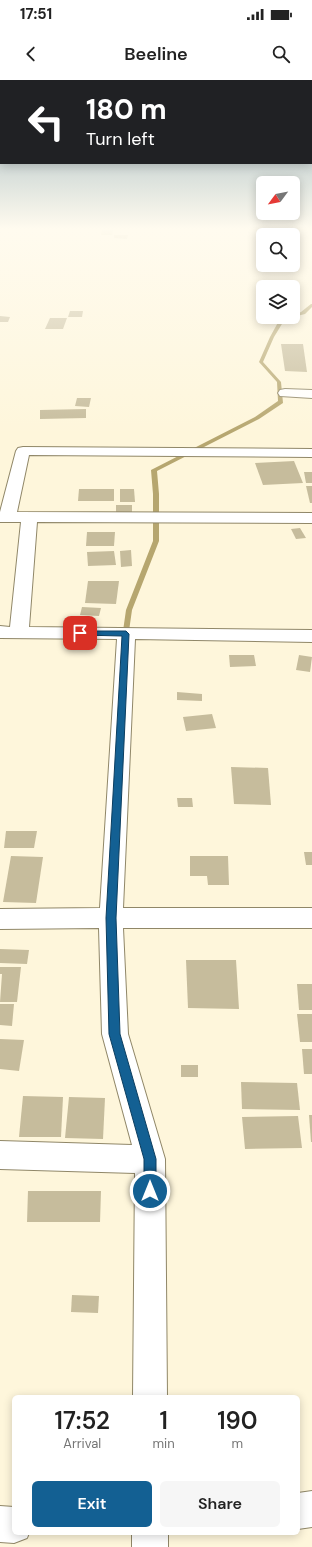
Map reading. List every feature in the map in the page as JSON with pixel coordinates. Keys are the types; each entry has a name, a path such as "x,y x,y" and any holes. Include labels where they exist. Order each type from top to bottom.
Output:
{"street":[{"path":"285,393 312,394"},
{"path":"312,453 23,450 4,517 312,518"},
{"path":"19,632 29,517"},
{"path":"0,632 312,636"},
{"path":"126,634 111,918 115,1034 150,1159 150,1395"},
{"path":"0,919 312,918"},
{"path":"0,1155 150,1159"},
{"path":"300,1511 312,1509"},
{"path":"0,1524 12,1525"},
{"path":"150,1535 150,1547"}],"building":[{"path":"70,311 83,311 82,317 68,317"},
{"path":"0,316 10,317 8,322 0,322"},
{"path":"50,318 67,318 63,329 45,329"},
{"path":"281,344 303,344 307,372 285,371"},
{"path":"77,398 91,398 89,407 75,406"},
{"path":"86,409 86,418 40,419 40,410"},
{"path":"294,461 303,483 263,485 255,463"},
{"path":"304,472 312,472 312,483 306,483"},
{"path":"306,486 312,486 312,503 310,503"},
{"path":"79,489 114,489 114,501 78,501"},
{"path":"120,489 134,489 135,502 120,502"},
{"path":"116,505 132,505 132,513 116,513"},
{"path":"300,528 306,538 296,539 291,529"},
{"path":"87,532 115,532 114,546 86,546"},
{"path":"131,550 132,566 121,567 120,551"},
{"path":"114,551 116,565 88,566 87,552"},
{"path":"88,581 119,581 116,604 85,603"},
{"path":"82,607 101,608 99,616 80,615"},
{"path":"229,655 254,655 256,666 230,667"},
{"path":"299,655 312,657 310,672 296,670"},
{"path":"177,692 202,694 202,701 177,700"},
{"path":"212,714 216,728 186,731 183,717"},
{"path":"231,767 268,768 271,805 234,804"},
{"path":"177,798 192,798 193,807 178,807"},
{"path":"6,831 37,831 34,848 4,848"},
{"path":"304,852 312,852 312,865 306,865"},
{"path":"11,856 43,857 36,903 3,902"},
{"path":"190,856 228,856 229,885 208,885 207,876 190,876"},
{"path":"0,949 29,950 27,964 0,963"},
{"path":"186,960 236,960 239,1009 188,1008"},
{"path":"0,967 21,967 17,1002 0,1002 2,974 0,974"},
{"path":"297,984 312,984 312,1010 299,1010"},
{"path":"0,1004 14,1004 12,1026 0,1025"},
{"path":"297,1014 312,1014 312,1042 300,1042"},
{"path":"0,1039 24,1040 19,1071 0,1069"},
{"path":"302,1049 312,1049 312,1074 304,1074"},
{"path":"181,1065 198,1065 198,1077 181,1077"},
{"path":"241,1082 297,1083 300,1110 242,1109"},
{"path":"23,1096 63,1097 61,1137 19,1137"},
{"path":"69,1097 105,1098 103,1139 65,1138"},
{"path":"309,1115 312,1115 312,1142 311,1142"},
{"path":"298,1116 302,1148 245,1149 242,1117"},
{"path":"28,1191 101,1191 100,1222 27,1222"},
{"path":"72,1295 99,1296 98,1313 71,1312"}],"waterway":[{"path":"300,314 312,305"},
{"path":"125,638 129,610 156,541 156,494 154,470 257,418 281,402 279,382 261,362 280,324"}],"route":[{"path":"80,633 126,634 111,918 115,1034 150,1159 150,1191"}]}
